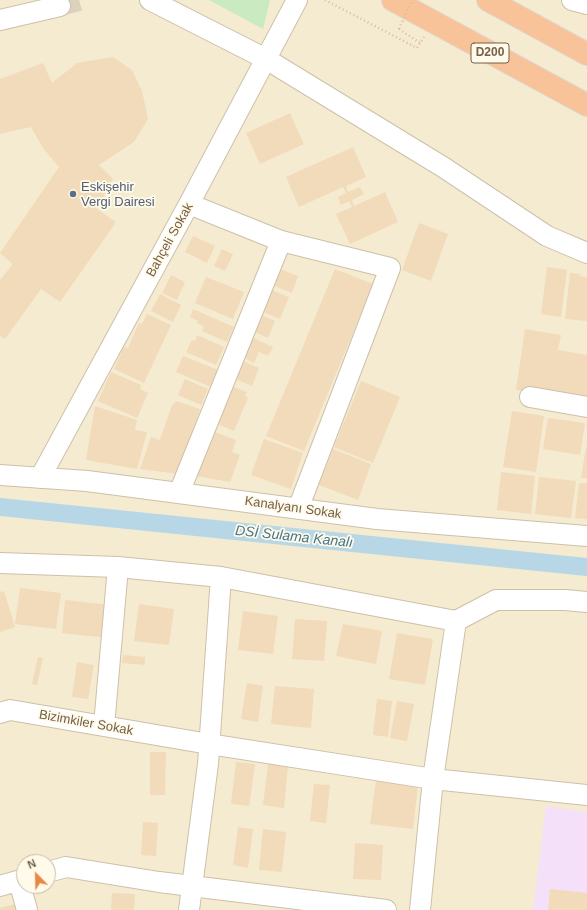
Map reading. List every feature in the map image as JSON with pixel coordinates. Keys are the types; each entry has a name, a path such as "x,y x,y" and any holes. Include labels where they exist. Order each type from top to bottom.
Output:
{"highway":[{"name":"D200","path":"393,0 587,105"},
{"path":"488,0 587,54"}],"street":[{"path":"150,0 266,59 443,167 547,236 587,253"},
{"name":"Bahçeli Sokak","path":"40,478 189,204 297,0"},
{"path":"572,0 587,4"},
{"path":"0,20 60,6"},
{"path":"189,204 281,241 390,268 298,509"},
{"path":"179,493 281,241"},
{"path":"530,397 587,407"},
{"name":"Kanalyanı Sokak","path":"0,475 88,481 377,519 587,536"},
{"path":"0,563 118,568 221,577 456,621 496,600 565,600 587,602"},
{"path":"104,726 118,568"},
{"path":"189,910 209,744 221,577"},
{"path":"420,910 433,779 456,621"},
{"name":"Bizimkiler Sokak","path":"0,713 10,710 209,744 433,779 587,795"},
{"path":"56,870 66,867 192,886 386,910"},
{"path":"0,886 16,882"},
{"path":"24,894 27,910"}],"path":[{"path":"325,0 417,48 432,21"},
{"path":"412,0 399,28 420,43"}],"shaded area":[{"path":"0,0 587,0 587,910 0,910"},
{"path":"546,806 587,812 587,910 533,910"}],"green space":[{"path":"209,0 270,0 263,29"}],"building":[{"name":"Eskişehir Vergi Dairesi","path":"113,57 132,70 142,91 148,119 134,142 99,165 113,179 97,209 116,222 60,302 41,289 5,339 0,336 0,280 13,264 0,253 59,167 43,148 31,127 0,134 0,79 43,63 52,83 77,63"},
{"path":"290,113 304,144 260,164 246,133"},
{"path":"353,147 366,177 346,186 348,192 360,187 364,194 352,200 354,206 385,192 398,222 350,244 336,214 352,207 349,201 341,205 338,197 346,193 343,187 299,207 286,177"},
{"path":"419,223 448,234 431,281 402,270"},
{"path":"193,236 215,246 207,263 185,252"},
{"path":"222,249 233,254 225,271 214,266"},
{"path":"547,267 567,270 561,317 541,314"},
{"path":"277,268 298,276 292,293 270,284"},
{"path":"335,269 373,284 304,451 266,436"},
{"path":"570,273 580,274 579,276 587,277 587,321 565,319"},
{"path":"171,275 185,282 177,300 162,293"},
{"path":"206,277 244,292 233,319 195,303"},
{"path":"269,289 289,297 280,319 260,311"},
{"path":"160,294 181,305 173,322 151,311"},
{"path":"193,309 234,327 227,342 202,331 204,326 196,323 198,321 190,317"},
{"path":"147,314 171,325 144,383 114,369 124,347 128,348 139,323 142,324"},
{"path":"259,314 275,321 268,338 252,331"},
{"path":"525,329 561,335 558,350 587,355 587,401 516,390"},
{"path":"197,335 224,347 216,365 186,352 192,340 195,341"},
{"path":"251,337 273,347 268,356 259,352 254,363 242,357"},
{"path":"183,356 218,370 211,387 176,372"},
{"path":"241,360 259,368 252,386 233,378"},
{"path":"111,372 141,385 140,389 148,393 137,418 98,401"},
{"path":"185,379 208,389 201,405 178,395"},
{"path":"361,381 400,397 373,463 334,447"},
{"path":"231,386 247,392 245,396 248,398 234,431 215,423"},
{"path":"176,401 200,409 179,474 140,469 151,437 160,440 172,405"},
{"path":"95,406 137,420 135,430 147,432 137,469 86,460"},
{"path":"512,411 544,416 536,472 503,467"},
{"path":"548,418 585,423 580,455 543,449"},
{"path":"212,431 236,440 232,452 240,455 230,482 196,476"},
{"path":"264,439 303,453 291,489 251,475"},
{"path":"586,447 587,478 581,478"},
{"path":"333,449 371,464 358,500 319,485"},
{"path":"501,472 535,476 531,514 497,510"},
{"path":"539,477 576,481 571,518 535,514"},
{"path":"579,483 587,483 587,519 575,518"},
{"path":"20,588 61,593 56,629 15,624"},
{"path":"4,591 15,627 0,632 0,592"},
{"path":"65,600 111,605 108,638 62,633"},
{"path":"139,604 174,609 169,645 134,641"},
{"path":"243,611 278,616 273,654 238,650"},
{"path":"295,619 327,621 324,661 292,659"},
{"path":"343,624 382,631 376,664 336,656"},
{"path":"397,633 433,639 425,685 389,679"},
{"path":"123,655 145,657 145,665 122,663"},
{"path":"38,657 43,658 37,685 32,684"},
{"path":"77,662 94,665 88,699 72,697"},
{"path":"247,683 263,686 258,722 241,719"},
{"path":"275,686 314,689 311,728 271,724"},
{"path":"377,699 392,701 388,737 373,735"},
{"path":"397,701 414,704 407,741 390,738"},
{"path":"150,752 166,752 165,795 150,795"},
{"path":"236,762 255,764 249,806 231,804"},
{"path":"268,764 288,766 284,808 263,805"},
{"path":"376,780 418,785 413,829 370,824"},
{"path":"314,784 330,785 326,823 310,821"},
{"path":"143,822 158,823 156,856 141,855"},
{"path":"238,827 253,829 248,868 233,865"},
{"path":"263,829 286,832 282,872 259,870"},
{"path":"355,843 383,845 381,880 353,879"},
{"path":"550,889 587,893 587,910 548,910"},
{"path":"112,893 135,894 134,910 111,910"},
{"path":"19,903 21,910 0,910 0,908"}],"waterway":[{"name":"DSİ Sulama Kanalı","path":"0,507 587,567"}],"tunnel":[{"path":"60,6 82,0"}],"place":[{"name":"Eskişehir Vergi Dairesi","path":"73,194"}]}
